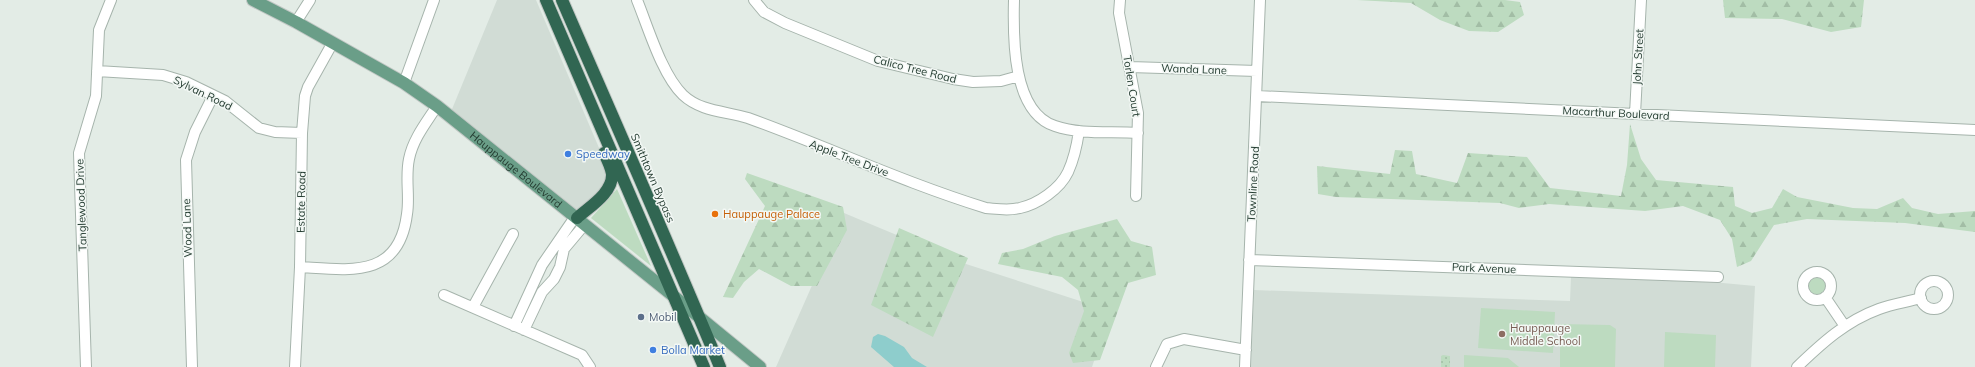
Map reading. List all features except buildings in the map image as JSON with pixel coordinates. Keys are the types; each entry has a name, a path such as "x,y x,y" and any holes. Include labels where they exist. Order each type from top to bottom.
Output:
{"highway":[{"path":"546,0 671,294 704,367"},
{"name":"Smithtown Bypass","path":"562,0 720,367"},
{"path":"579,220 610,184 612,174 592,118 594,110"}],"main road":[{"name":"Hauppauge Boulevard","path":"253,0 296,22 332,44 404,83 437,106 760,367"}],"street":[{"name":"Tanglewood Drive","path":"86,367 79,153 96,96 96,71 100,30 111,0"},
{"path":"296,22 310,0"},
{"path":"404,83 434,0"},
{"name":"Apple Tree Drive","path":"637,0 668,74 683,95 694,103 713,111 746,118 868,166 986,208 1006,210 1021,208 1040,200 1056,187 1068,173 1075,154 1079,131"},
{"name":"Calico Tree Road","path":"754,0 764,12 785,24 878,61 953,79 973,82 1001,81 1019,76"},
{"path":"1014,0 1015,49 1019,76 1028,100 1042,120 1056,127 1079,131 1138,133"},
{"name":"Torlen Court","path":"1120,0 1119,13 1138,113 1136,196"},
{"name":"Townline Road","path":"1245,367 1260,0"},
{"name":"John Street","path":"1635,114 1641,0"},
{"name":"Estate Road","path":"295,367 300,267 302,133 305,96 308,86 332,44"},
{"name":"Wanda Lane","path":"1130,67 1257,70"},
{"name":"Sylvan Road","path":"96,71 163,75 186,82 239,110 259,128 275,132 302,133"},
{"name":"Wood Lane","path":"192,367 186,160 195,132 213,96"},
{"name":"Macarthur Boulevard","path":"1257,96 1975,130"},
{"path":"300,267 356,269 375,265 387,258 395,250 403,234 408,213 407,178 409,159 415,140 437,106"},
{"path":"514,326 538,275 555,245 579,220"},
{"path":"524,330 542,292 550,283 560,267 564,249 579,220"},
{"path":"473,307 513,234"},
{"name":"Park Avenue","path":"1249,260 1718,277"},
{"path":"538,275 550,283"},
{"path":"444,294 582,355 590,367"},
{"path":"1825,298 1844,326"},
{"path":"1798,367 1820,345 1844,326 1879,309 1921,298"},
{"path":"1156,367 1167,344 1184,339 1246,350"}],"shaded area":[{"path":"497,0 536,0 608,169 605,185 579,212 450,114"},
{"path":"844,213 966,264 1111,311 1092,367 776,367"},
{"name":"Hauppauge Middle School","path":"1571,277 1723,283 1755,286 1751,367 1251,367 1254,290 1570,301"}],"green space":[{"path":"1357,0 1505,0 1520,2 1524,15 1498,32 1469,31 1440,20 1411,3"},
{"path":"1723,0 1864,0 1861,27 1831,32 1782,19 1725,18"},
{"path":"1630,124 1641,159 1656,180 1733,187 1735,206 1752,213 1772,208 1783,189 1797,197 1853,208 1877,209 1903,198 1912,208 1938,214 1975,211 1975,232 1905,223 1807,219 1774,225 1751,261 1737,267 1732,239 1720,220 1683,206 1645,211 1549,204 1519,208 1500,203 1336,197 1318,194 1317,166 1390,174 1395,150 1412,151 1416,174 1457,183 1468,153 1527,157 1550,188 1621,196 1627,165"},
{"path":"747,173 843,207 847,230 817,286 791,286 759,269 744,282 733,298 723,297 765,206 745,179"},
{"path":"617,189 651,266 591,218"},
{"path":"1117,219 1131,241 1152,247 1156,275 1128,283 1100,360 1073,363 1069,353 1084,311 1078,290 1062,277 998,264 1002,253 1023,249 1055,236"},
{"path":"899,228 968,258 933,337 871,305"},
{"path":"1817,275 1825,278 1828,286 1825,294 1817,297 1809,294 1806,286 1809,278"},
{"path":"1481,308 1555,312 1553,353 1478,348"},
{"path":"1560,324 1610,325 1616,329 1615,367 1560,367"},
{"path":"1665,332 1716,335 1715,367 1664,367"},
{"path":"1464,355 1508,358 1519,367 1464,367"},
{"path":"1441,356 1450,356 1450,367 1441,367"}],"water":[{"path":"878,334 885,336 904,347 912,358 927,367 894,367 871,347 873,337"}],"place":[{"name":"Speedway","path":"568,154"},
{"name":"Hauppauge Palace","path":"715,214"},
{"name":"Mobil","path":"641,317"},
{"name":"Hauppauge Middle School","path":"1502,334"},
{"name":"Bolla Market","path":"653,350"}]}
